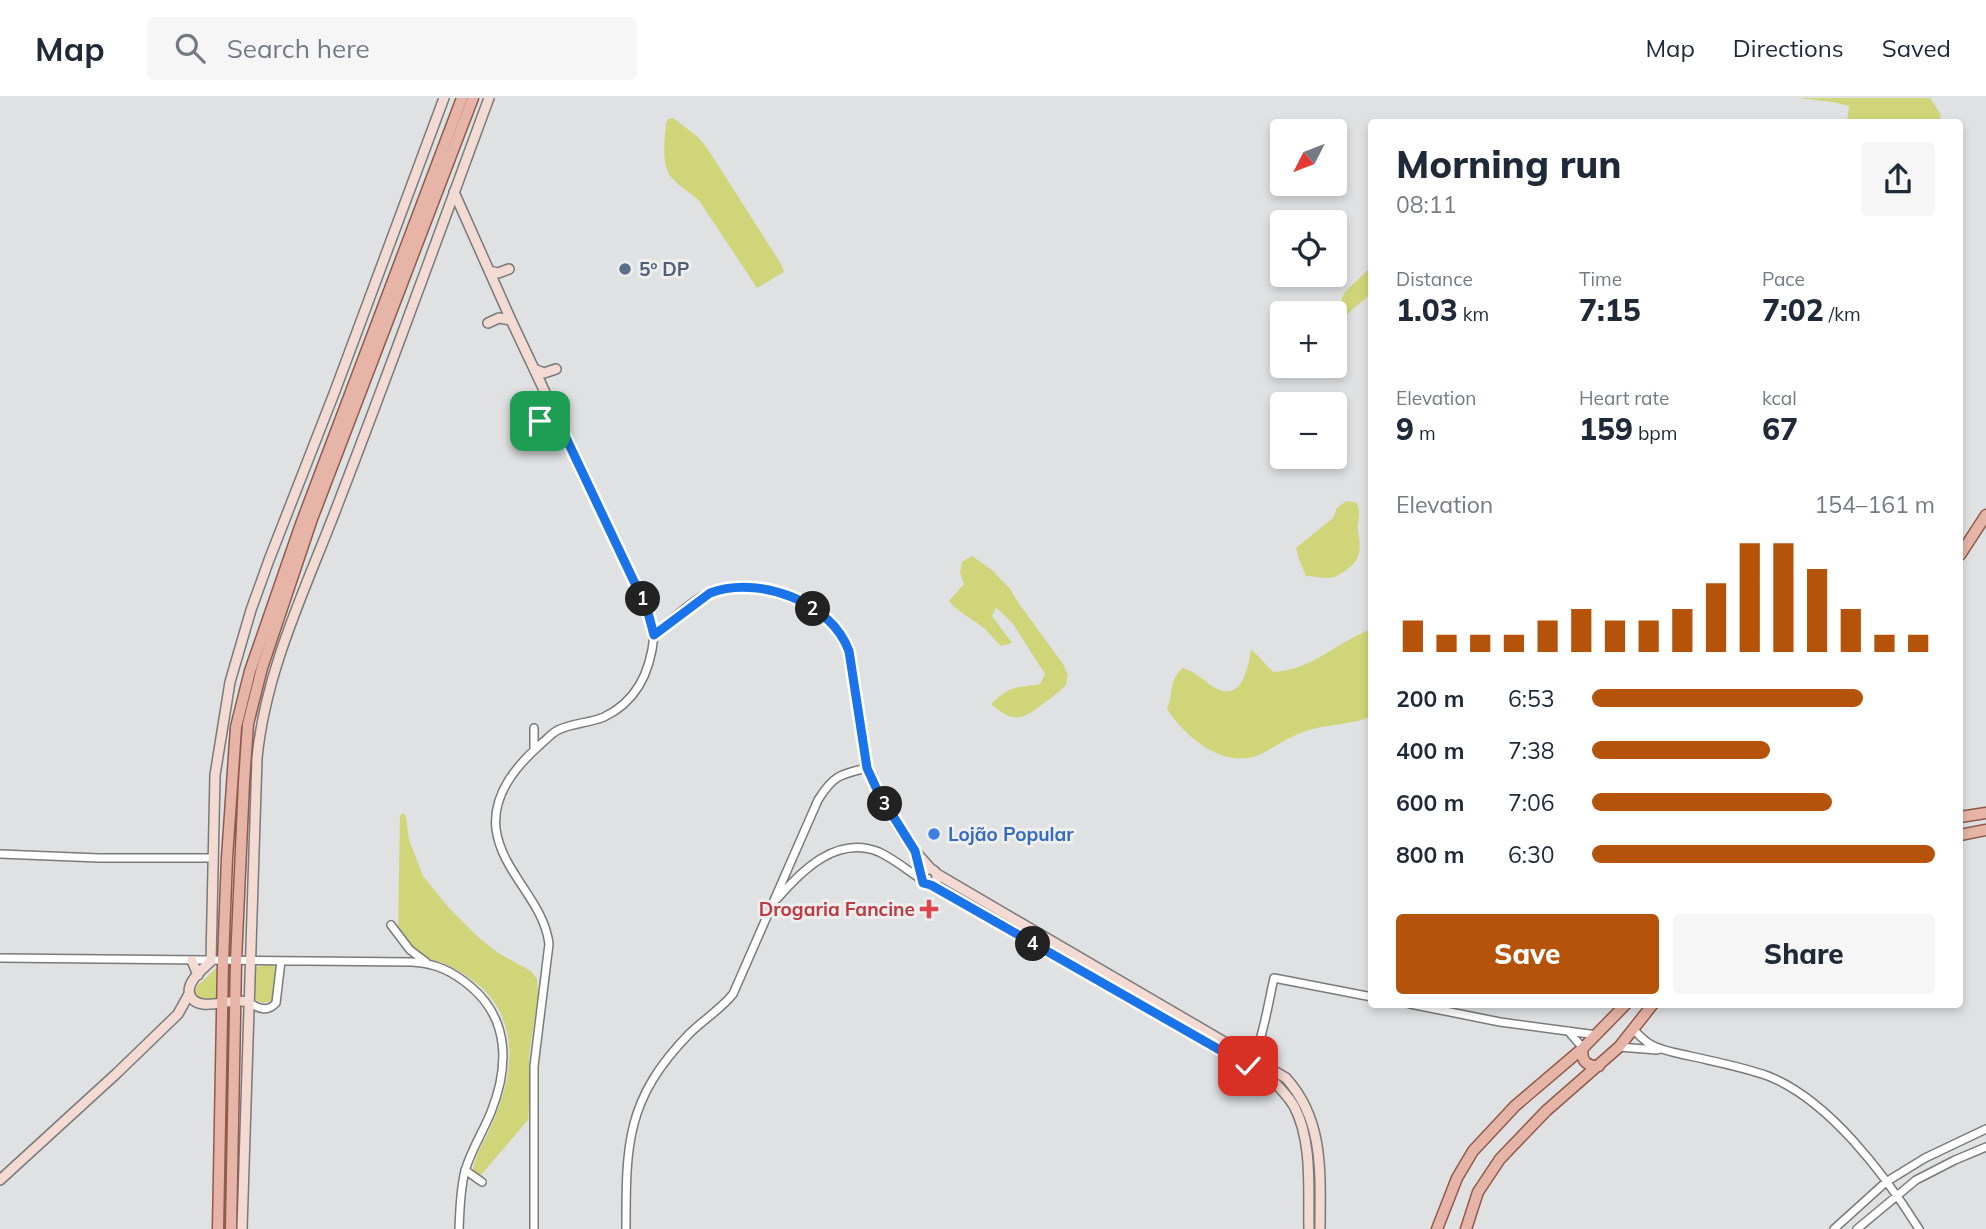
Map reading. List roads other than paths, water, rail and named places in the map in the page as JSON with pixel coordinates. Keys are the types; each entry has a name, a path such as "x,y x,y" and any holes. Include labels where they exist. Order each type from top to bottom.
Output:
{"main road":[{"path":"0,1180 178,1014 189,994 191,983 211,961 215,775 228,695 243,635 444,98"},
{"path":"231,1229 236,961 248,723 254,696 312,519 472,98"},
{"path":"242,1229 257,758 265,700 304,589 341,497 489,98"},
{"path":"218,1229 223,961 236,727 250,671 301,524 460,100"},
{"path":"454,192 647,609 654,635 701,599 720,589 754,587 769,589 798,600 817,611 835,627 844,638 849,651 867,768 878,792 915,851 934,871 1250,1062 1273,1081 1295,1108 1302,1130 1307,1157 1309,1229"},
{"path":"441,226 446,219 456,214 468,223"},
{"path":"489,271 498,273 509,270"},
{"path":"488,323 499,318 511,320"},
{"path":"534,369 544,373 556,369"},
{"path":"535,424 544,419 559,423"},
{"path":"1963,550 1986,515"},
{"path":"1963,817 1986,813"},
{"path":"1963,834 1986,830"},
{"path":"915,851 921,876 927,885 1250,1062 1282,1074 1305,1102 1314,1126 1319,1155 1320,1229"},
{"path":"921,876 923,871 934,871"},
{"path":"931,885 937,881 934,871"},
{"path":"192,961 198,975"},
{"path":"189,994 199,1004"},
{"path":"178,1014 199,1004 211,1005 235,1000 248,1002"},
{"path":"1437,1229 1457,1178 1473,1151 1515,1106 1583,1048 1622,1008"},
{"path":"1466,1229 1478,1192 1500,1159 1546,1111 1619,1047 1650,1008"},
{"path":"1583,1048 1582,1058 1585,1062 1599,1066"}],"street":[{"path":"534,1229 534,1066 549,944 548,933 543,919 507,863 496,830 496,817 501,796 512,774 534,750 557,730 605,716 638,690 652,654 654,635"},
{"path":"534,728 534,750"},
{"path":"626,1229 626,1178 630,1135 642,1098 663,1063 690,1033 733,994 818,800 829,783 843,773 867,768"},
{"path":"771,904 813,862 851,848 865,848 889,857 921,876"},
{"path":"0,854 99,858 213,858"},
{"path":"789,865 795,872 800,873"},
{"path":"391,925 410,950 426,962"},
{"path":"0,958 426,962 458,976 478,992 490,1007 499,1024 503,1040 499,1089 465,1170 459,1229"},
{"path":"248,1002 262,1009 274,1006 281,961"},
{"path":"1250,1062 1263,1026 1274,978 1368,996"},
{"path":"1430,1008 1500,1022 1597,1035"},
{"path":"1568,1030 1583,1048"},
{"path":"1634,1030 1649,1044 1665,1050 1771,1077 1822,1109 1886,1182 1919,1229"},
{"path":"1619,1047 1665,1050"},
{"path":"1834,1229 1886,1182 1925,1158 1986,1129"},
{"path":"1857,1229 1916,1180 1986,1147"},
{"path":"465,1170 482,1182"}],"place":[{"name":"5º DP","path":"625,269"},
{"name":"Lojão Popular","path":"934,834"},
{"name":"Drogaria Fancine","path":"929,909"}]}
